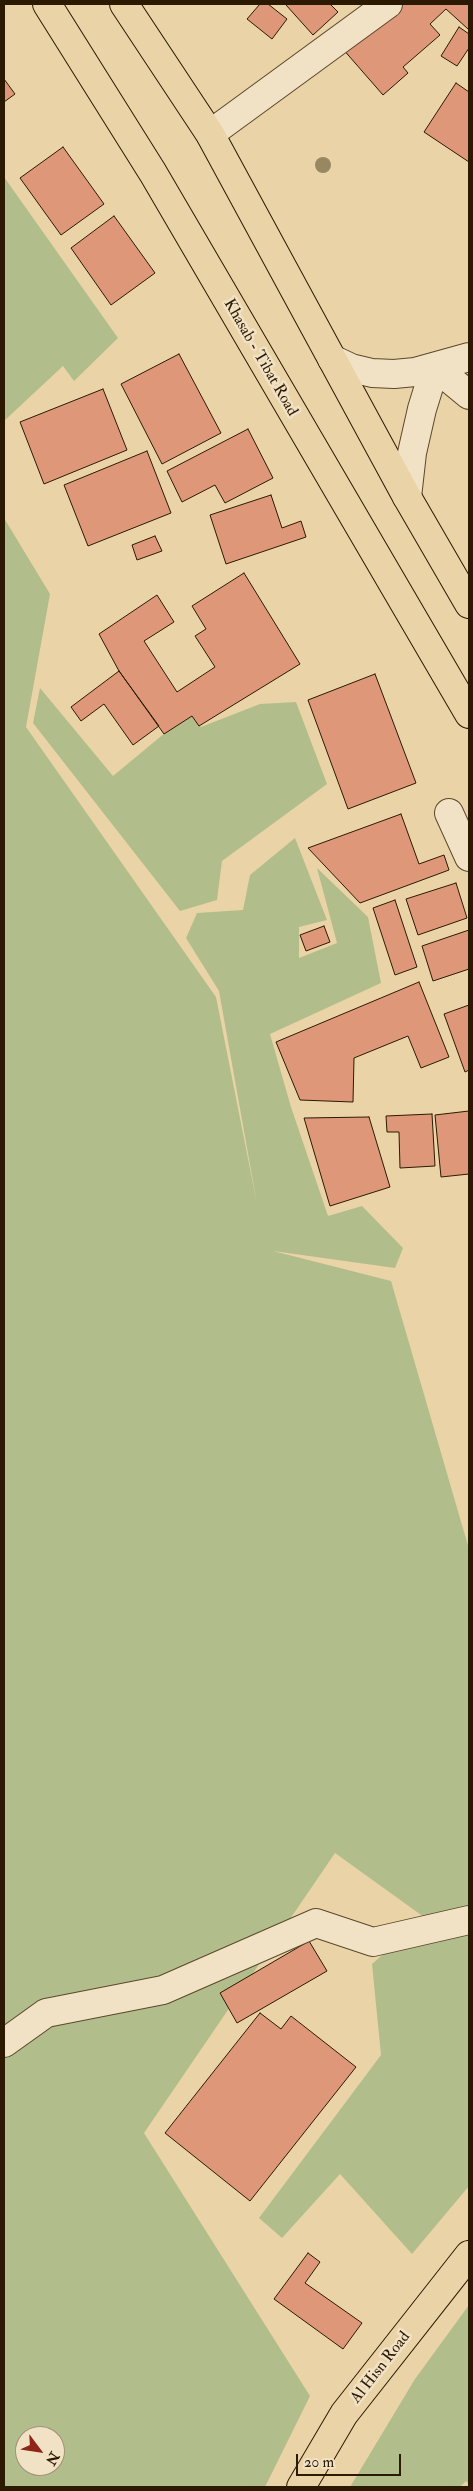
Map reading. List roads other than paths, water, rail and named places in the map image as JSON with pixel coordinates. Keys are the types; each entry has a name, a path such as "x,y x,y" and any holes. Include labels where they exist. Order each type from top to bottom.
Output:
{"main road":[{"name":"Khasab - Tibat Road","path":"47,4 153,174 469,714"},
{"path":"124,4 210,134 407,497 469,604"},
{"name":"Al Hisn Road","path":"301,2487 344,2414 469,2255"}],"street":[{"path":"210,134 388,4"},
{"path":"332,359 351,368 372,373 415,372 469,357"},
{"path":"435,367 469,395"},
{"path":"407,497 412,453 422,409 435,367"},
{"path":"450,812 469,857"},
{"path":"4,2043 46,2013 163,1990 316,1923 373,1942 469,1920"}]}
